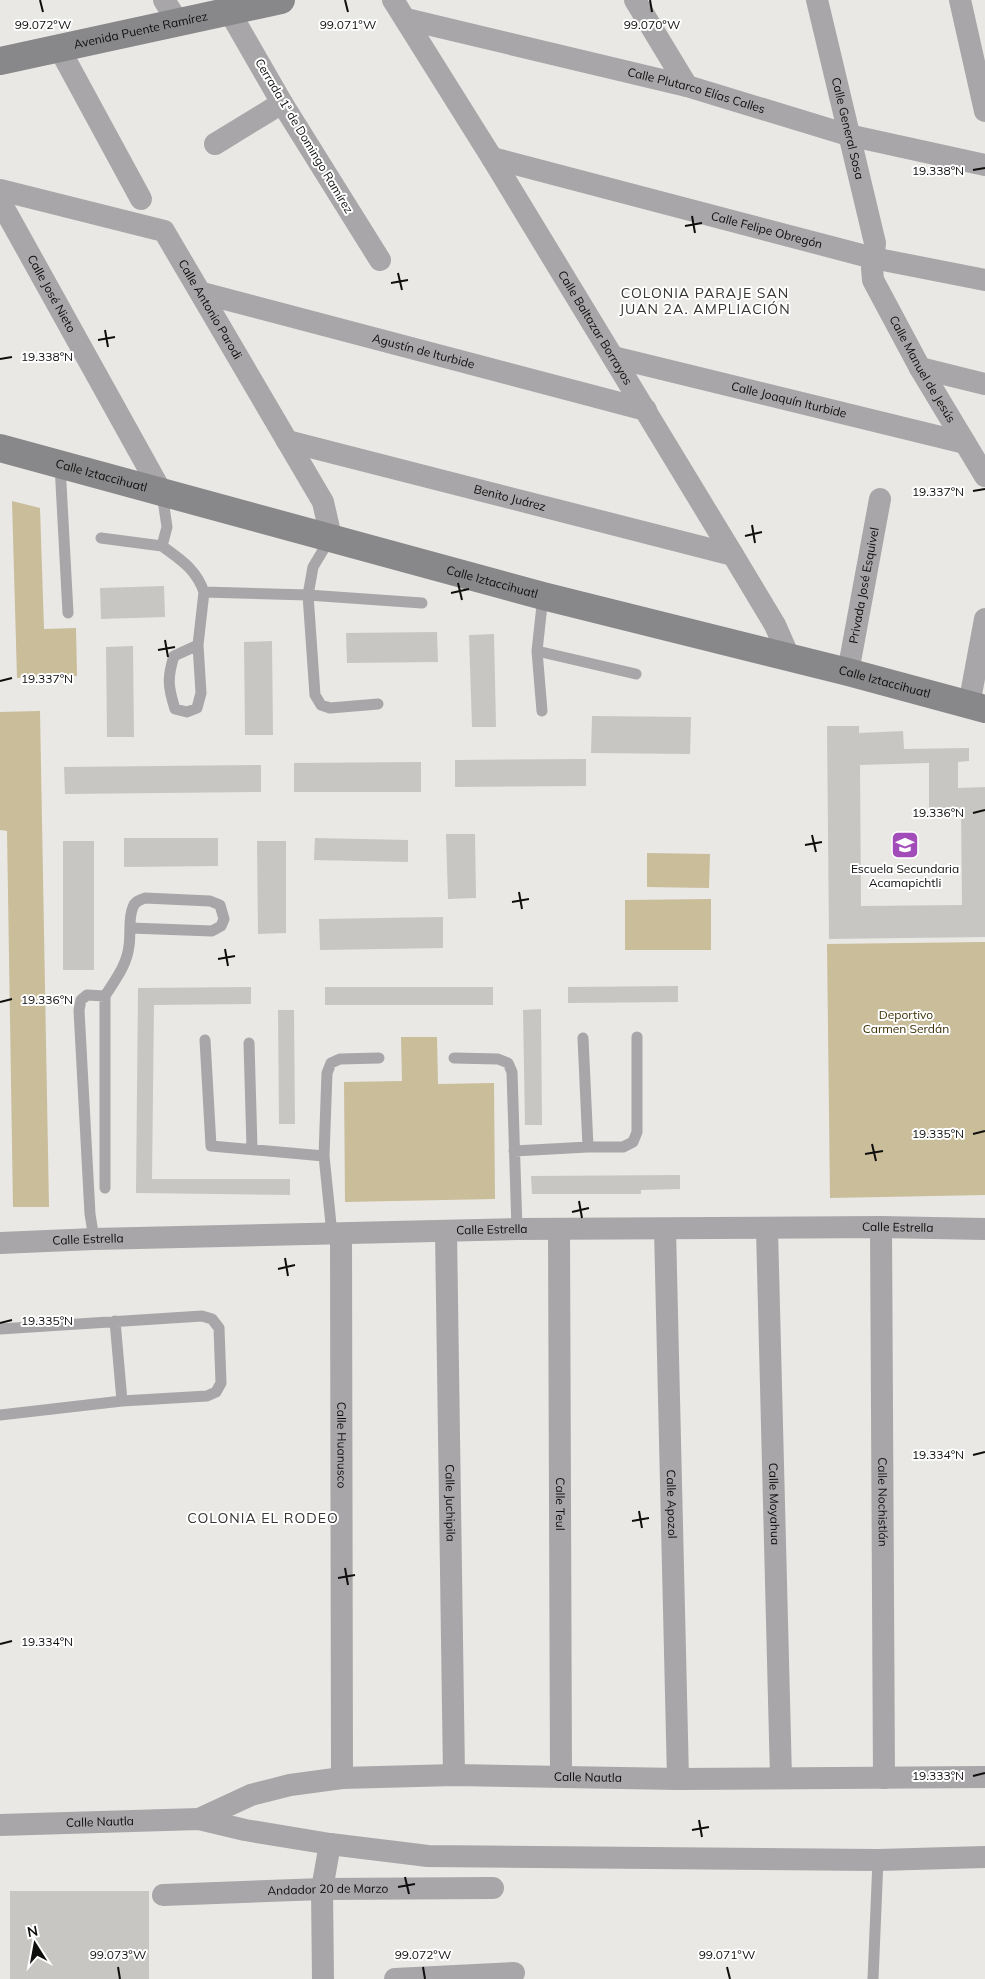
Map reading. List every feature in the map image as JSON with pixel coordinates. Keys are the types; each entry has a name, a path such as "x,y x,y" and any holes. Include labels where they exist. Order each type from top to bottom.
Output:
{"street":[{"name":"Avenida Puente Ramírez","path":"0,61 58,48 171,11 229,11 281,0"},
{"name":"Calle Baltazar Borrayos","path":"393,0 406,18 734,555 775,625 790,659"},
{"path":"635,0 687,86"},
{"name":"Calle General Sosa","path":"817,0 876,243 873,258"},
{"path":"960,0 980,62 985,111"},
{"name":"Cerrada 1ª de Domingo Ramírez","path":"229,11 282,103 380,260"},
{"name":"Calle Plutarco Elías Calles","path":"406,18 687,86 848,134 985,165"},
{"path":"58,48 141,199"},
{"path":"215,144 282,103"},
{"name":"Calle Felipe Obregón","path":"492,158 873,258 985,280"},
{"name":"Calle Antonio Parodi","path":"0,190 164,231 323,502 331,537"},
{"name":"Calle José Nieto","path":"0,201 162,492"},
{"name":"Calle Manuel de Jesús","path":"873,258 873,280 920,368 984,473"},
{"name":"Agustín de Iturbide","path":"202,293 646,410"},
{"name":"Calle Joaquín Iturbide","path":"612,357 965,443"},
{"path":"920,368 985,384"},
{"name":"Benito Juárez","path":"287,440 734,555"},
{"name":"Calle Iztaccihuatl","path":"0,448 543,596 848,672 977,707"},
{"name":"Privada José Esquivel","path":"848,672 880,499"},
{"path":"977,707 985,619"},
{"name":"Calle Estrella","path":"0,1243 517,1229 881,1227 985,1229"},
{"name":"Calle Nochistlán","path":"881,1227 884,1778"},
{"name":"Calle Apozol","path":"664,1229 678,1779"},
{"name":"Calle Moyahua","path":"767,1229 781,1778"},
{"path":"985,1229 985,1243"},
{"name":"Calle Teul","path":"559,1230 560,1776"},
{"name":"Calle Juchipila","path":"446,1231 454,1776"},
{"name":"Calle Huanusco","path":"336,1234 342,1778"},
{"name":"Calle Nautla","path":"199,1819 250,1795 290,1785 342,1778 454,1776 678,1779 985,1777"},
{"name":"Calle Nautla","path":"0,1825 199,1819 245,1830 330,1844 428,1856 878,1860 985,1857"},
{"path":"323,1979 322,1890 330,1844"},
{"name":"Andador 20 de Marzo","path":"163,1895 322,1890 493,1888"},
{"path":"395,1979 514,1972"}],"lane":[{"path":"60,465 68,613"},
{"path":"162,492 166,527 162,546"},
{"path":"331,537 313,567 308,595 315,695 321,705 330,708 378,704"},
{"path":"101,538 162,546 192,568 199,578 204,592 198,645 201,693 196,708 187,712 175,709 168,689 174,656 198,645"},
{"path":"204,592 308,595 422,603"},
{"path":"542,711 536,651 543,596"},
{"path":"536,651 636,674"},
{"path":"105,1188 105,996 125,964 129,948 130,928 133,906 138,900 145,898 210,901 220,905 224,919 221,926 212,931 130,928"},
{"path":"94,1239 90,1214 79,1010 81,1000 86,995 105,996"},
{"path":"514,1151 623,1147 633,1142 637,1132 638,1037"},
{"path":"584,1038 588,1147"},
{"path":"205,1040 209,1142 211,1146 252,1148 324,1156"},
{"path":"249,1042 252,1148"},
{"path":"336,1234 324,1156 327,1073 331,1063 340,1059 379,1058"},
{"path":"454,1058 498,1059 508,1063 512,1072 517,1229"},
{"path":"0,1329 202,1316 212,1319 219,1328 221,1383 216,1392 207,1396 122,1401 0,1415"},
{"path":"115,1321 122,1401"},
{"path":"873,1979 878,1860"}],"green space":[{"path":"12,501 40,508 44,629 76,628 77,676 17,678"},
{"path":"40,711 49,1207 13,1207 7,831 0,830 0,712"},
{"path":"647,853 710,854 709,888 647,887"},
{"path":"711,899 711,950 625,950 625,900"},
{"name":"Deportivo Carmen Serdán","path":"985,942 985,1195 830,1198 827,944"},
{"path":"401,1037 437,1037 438,1084 494,1083 495,1199 345,1202 344,1082 402,1081"}],"building":[{"path":"164,586 165,617 101,619 100,588"},
{"path":"437,632 438,662 347,663 346,633"},
{"path":"494,634 496,727 472,727 469,635"},
{"path":"272,641 273,735 245,735 244,642"},
{"path":"133,646 134,737 107,737 106,647"},
{"path":"592,716 691,717 690,754 591,753"},
{"path":"827,726 859,726 859,733 903,731 904,749 969,748 969,761 958,762 958,788 985,787 985,937 829,939","holes":["929,763 929,810 961,809 962,905 861,906 860,765"]},
{"path":"586,759 586,786 455,787 455,760"},
{"path":"421,762 421,792 294,792 294,763"},
{"path":"261,765 261,792 65,794 64,767"},
{"path":"446,834 475,834 476,898 448,899"},
{"path":"124,838 218,838 218,866 124,867"},
{"path":"315,838 408,840 408,862 314,860"},
{"path":"63,841 94,841 94,970 63,970"},
{"path":"257,841 286,841 286,933 258,934"},
{"path":"443,917 443,948 320,950 319,919"},
{"path":"678,986 678,1002 568,1003 568,987"},
{"path":"251,987 251,1004 154,1005 152,1179 290,1179 290,1195 136,1193 138,988"},
{"path":"325,987 493,987 493,1005 325,1005"},
{"path":"541,1009 542,1125 525,1125 523,1010"},
{"path":"278,1010 294,1010 295,1124 279,1124"},
{"path":"680,1175 680,1189 641,1190 641,1194 532,1194 531,1176"},
{"path":"10,1891 149,1891 149,1979 10,1979"}],"place":[{"name":"Escuela Secundaria Acamapichtli","path":"905,845"}],"district":[{"name":"COLONIA PARAJE SAN JUAN 2A. AMPLIACIÓN","path":"705,302"},
{"name":"COLONIA EL RODEO","path":"263,1518"}]}
